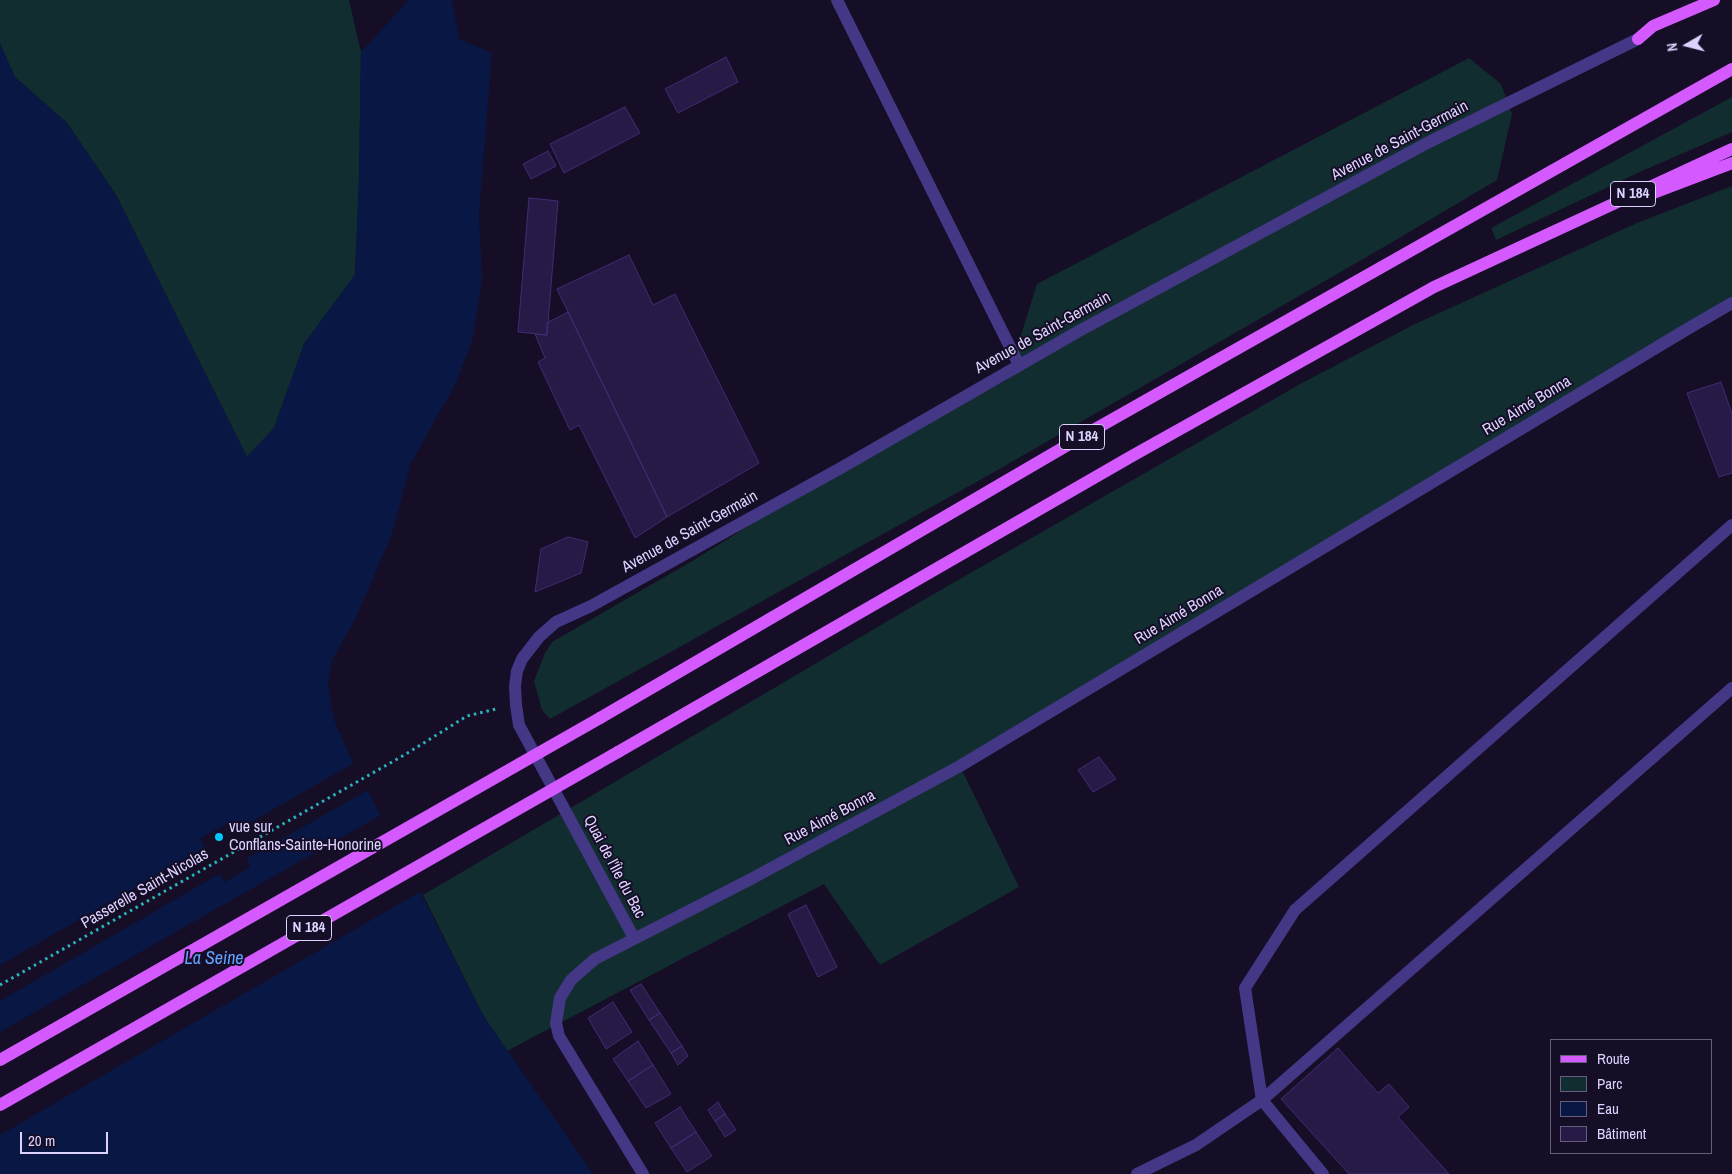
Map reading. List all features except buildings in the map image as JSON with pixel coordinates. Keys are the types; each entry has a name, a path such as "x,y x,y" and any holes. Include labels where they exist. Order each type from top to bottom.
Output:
{"main road":[{"path":"1638,39 1653,26 1714,0"},
{"name":"N 184","path":"0,1060 600,718 1090,432 1732,69"},
{"name":"N 184","path":"0,1105 1132,456 1425,292 1732,149"},
{"path":"1535,240 1732,163"}],"street":[{"path":"837,0 1019,364"},
{"name":"Avenue de Saint-Germain","path":"516,705 515,686 517,671 522,659 539,637 556,622 599,601 839,468 1019,364 1429,142 1638,39"},
{"name":"Rue Aimé Bonna","path":"634,938 751,879 960,766 1732,303"},
{"path":"1323,1174 1262,1100 1245,988 1295,910 1732,526"},
{"path":"1136,1174 1196,1145 1262,1100 1732,688"},
{"name":"Quai de l'Île du Bac","path":"516,705 519,725 634,938 595,959 572,980 560,998 556,1023 559,1036 643,1174"}],"path":[{"name":"Passerelle Saint-Nicolas","path":"0,985 406,754 467,716 516,705"}],"green space":[{"path":"0,0 349,0 361,52 355,275 304,344 274,428 247,457 116,195 67,123 15,77 0,44"},
{"path":"1469,58 1501,84 1512,114 1497,180 989,475 550,719 542,710 534,681 545,653 552,642 694,560 839,469 1007,380 1037,284"},
{"path":"1732,97 1732,132 1642,171 1496,240 1491,228"},
{"path":"1732,186 1732,303 960,766 1019,887 880,965 824,884 507,1051 483,1015 423,895 925,599 1302,383 1415,324 1637,223"}],"water":[{"name":"La Seine","path":"409,0 452,0 459,39 492,53 479,214 482,278 473,338 456,383 411,463 392,534 355,620 332,660 328,685 331,705 335,722 349,754 483,1015 593,1174 0,1174 0,44 15,77 67,123 116,195 247,457 274,428 304,344 355,275 361,52"}],"pier":[{"path":"356,762 370,789 246,859 250,867 225,882 219,874 0,1001 0,965 205,848 200,838 227,824 232,833"},
{"path":"383,814 423,890 0,1135 0,1032"}],"place":[{"name":"vue sur Conflans-Sainte-Honorine","path":"219,837"}]}
